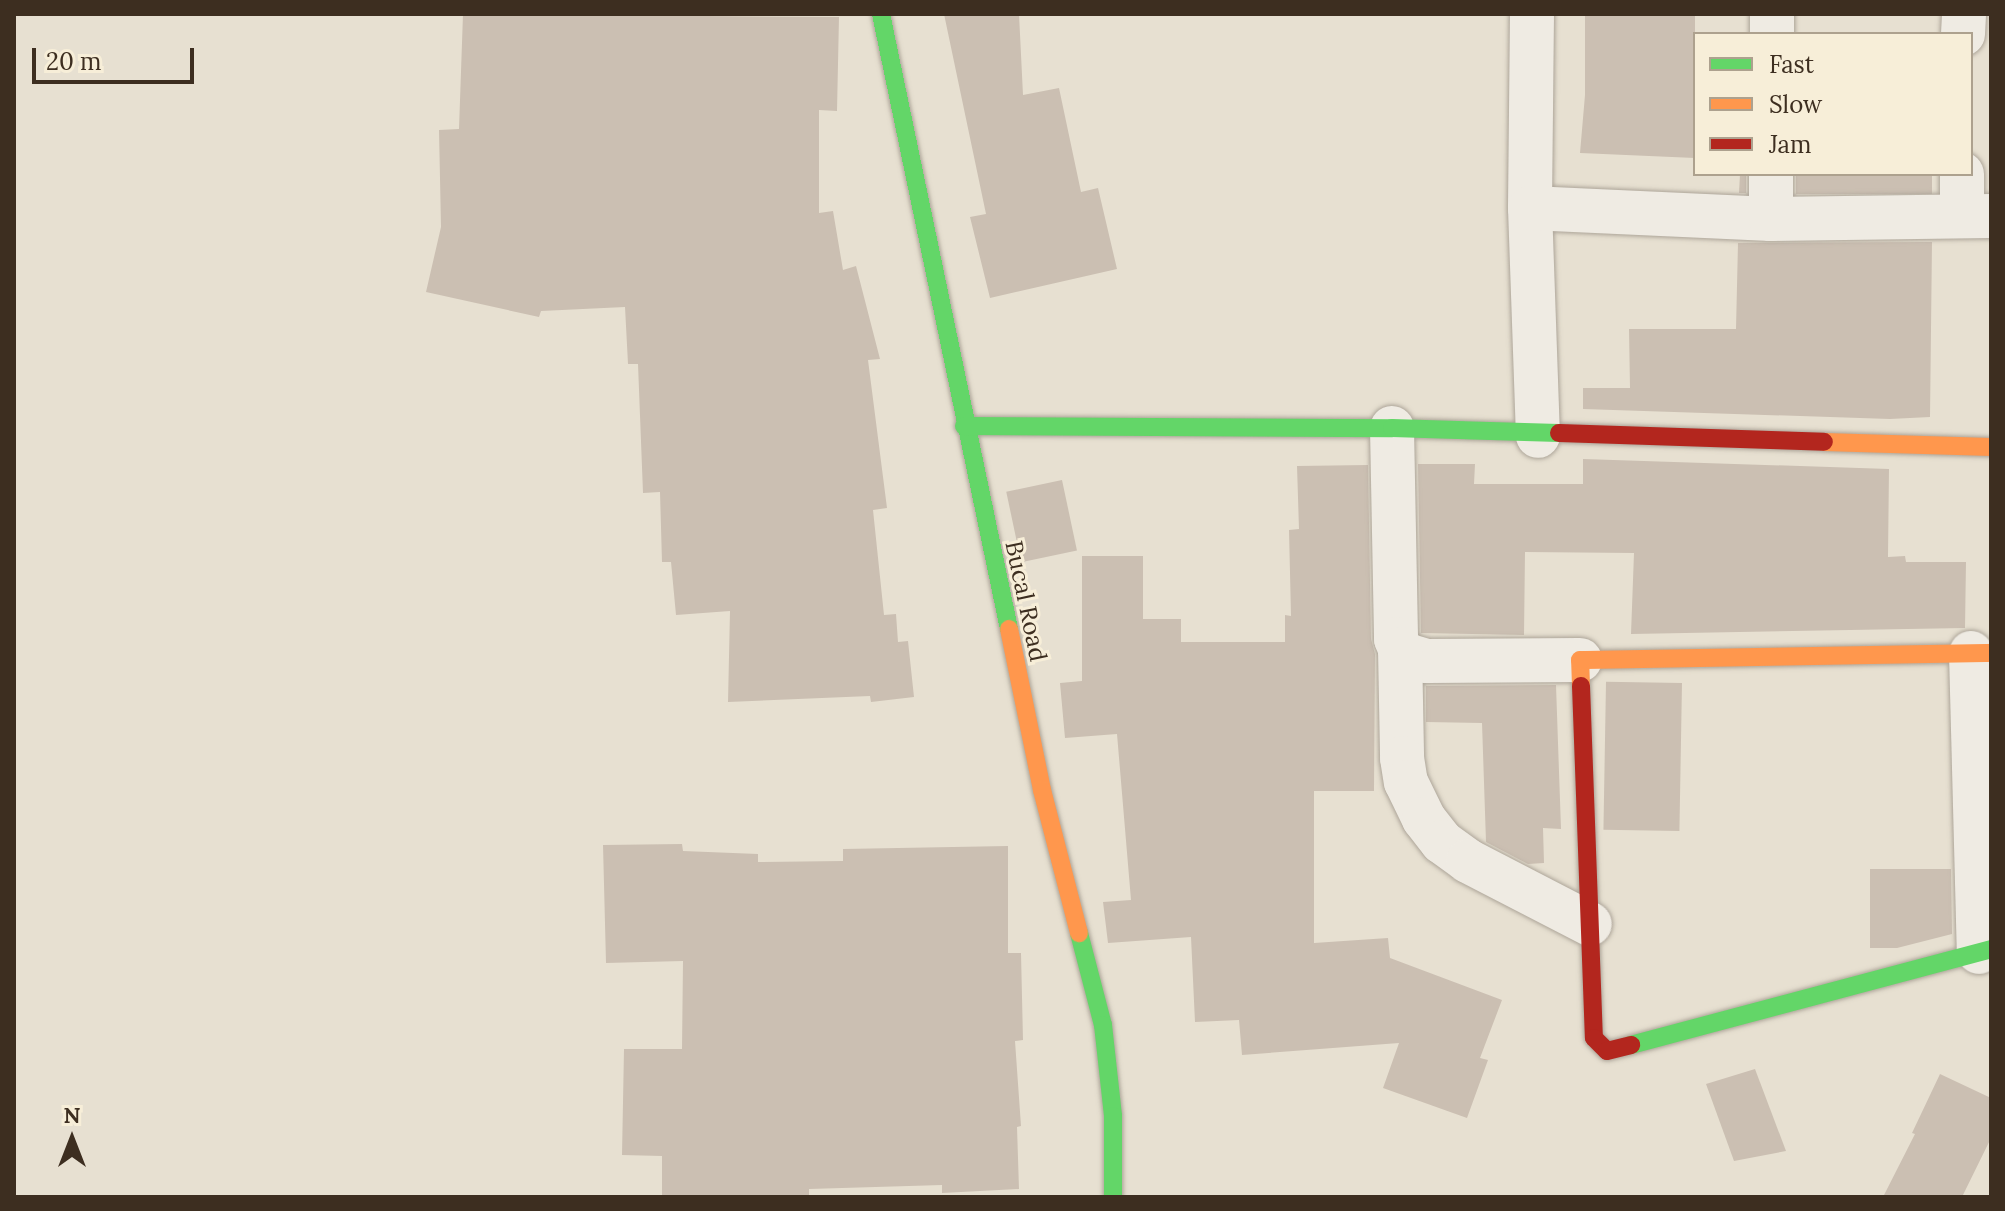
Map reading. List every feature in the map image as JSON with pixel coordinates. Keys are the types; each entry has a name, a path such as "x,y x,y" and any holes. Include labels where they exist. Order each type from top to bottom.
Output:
{"street":[{"name":"Bucal Road","path":"881,14 964,426 1042,790 1103,1025 1113,1116 1113,1197"},
{"path":"1532,14 1530,208 1538,436"},
{"path":"1771,176 1771,219"},
{"path":"1530,208 1771,219 1972,202"},
{"path":"964,426 1392,428 1538,436 1991,447"},
{"path":"1392,428 1396,639 1400,649 1404,770 1412,798 1442,842 1468,861 1590,924"},
{"path":"1400,649 1406,655 1427,661 1981,653 1985,950 1607,1051 1594,1038 1580,660"}],"building":[{"path":"463,14 839,17 837,111 819,110 819,213 833,211 843,270 856,266 880,359 868,360 887,508 873,510 884,615 896,614 898,642 908,641 914,697 871,702 870,696 728,702 730,611 676,615 671,562 662,562 660,492 643,493 638,364 628,364 625,307 541,311 539,317 426,292 441,227 439,130 459,129"},
{"path":"944,14 1019,14 1023,95 1059,88 1081,192 1098,188 1117,269 990,298 970,217 986,214"},
{"path":"1585,14 1695,14 1693,158 1580,153 1585,95"},
{"path":"1740,176 1746,176 1746,193 1739,193"},
{"path":"1796,176 1932,176 1932,194 1796,194"},
{"path":"1932,242 1930,417 1890,419 1583,409 1583,388 1630,388 1629,329 1736,329 1738,243"},
{"path":"1583,459 1889,469 1888,557 1905,556 1906,562 1966,562 1965,628 1631,634 1634,553 1525,552 1524,635 1421,633 1418,464 1475,464 1474,484 1583,484"},
{"path":"1368,465 1371,639 1375,654 1374,791 1314,791 1314,943 1388,938 1390,958 1502,1000 1480,1058 1488,1060 1467,1118 1383,1088 1399,1043 1242,1055 1239,1020 1195,1022 1191,937 1108,943 1103,902 1131,900 1117,734 1065,738 1060,683 1082,681 1082,556 1143,556 1143,619 1181,619 1181,642 1285,642 1285,615 1291,616 1289,530 1299,529 1297,466"},
{"path":"1062,480 1077,550 1021,562 1006,492"},
{"path":"1606,682 1682,683 1679,831 1603,830"},
{"path":"1556,685 1561,829 1543,828 1544,863 1528,864 1486,842 1482,723 1426,722 1426,686"},
{"path":"682,844 683,851 758,854 758,862 843,861 843,849 1008,846 1008,953 1021,953 1023,1040 1015,1041 1021,1126 1017,1127 1019,1189 942,1193 942,1185 809,1189 809,1197 662,1197 662,1156 622,1155 624,1049 682,1049 683,961 606,963 603,845"},
{"path":"1870,869 1951,869 1952,934 1897,948 1870,948"},
{"path":"1755,1069 1786,1151 1734,1161 1706,1084"},
{"path":"1940,1074 1991,1098 1991,1138 1962,1197 1883,1197 1915,1134 1912,1133"}],"traffic: fast":[{"path":"881,14 1009,629"},
{"path":"964,426 1392,428 1559,433"},
{"path":"1079,933 1103,1025 1113,1116 1113,1197"},
{"path":"1631,1045 1991,949"}],"traffic: slow":[{"path":"1824,442 1991,447"},
{"path":"1009,629 1042,790 1079,933"},
{"path":"1581,686 1580,660 1991,653"}],"traffic: jam":[{"path":"1559,433 1824,442"},
{"path":"1581,686 1594,1038 1607,1051 1631,1045"}]}
